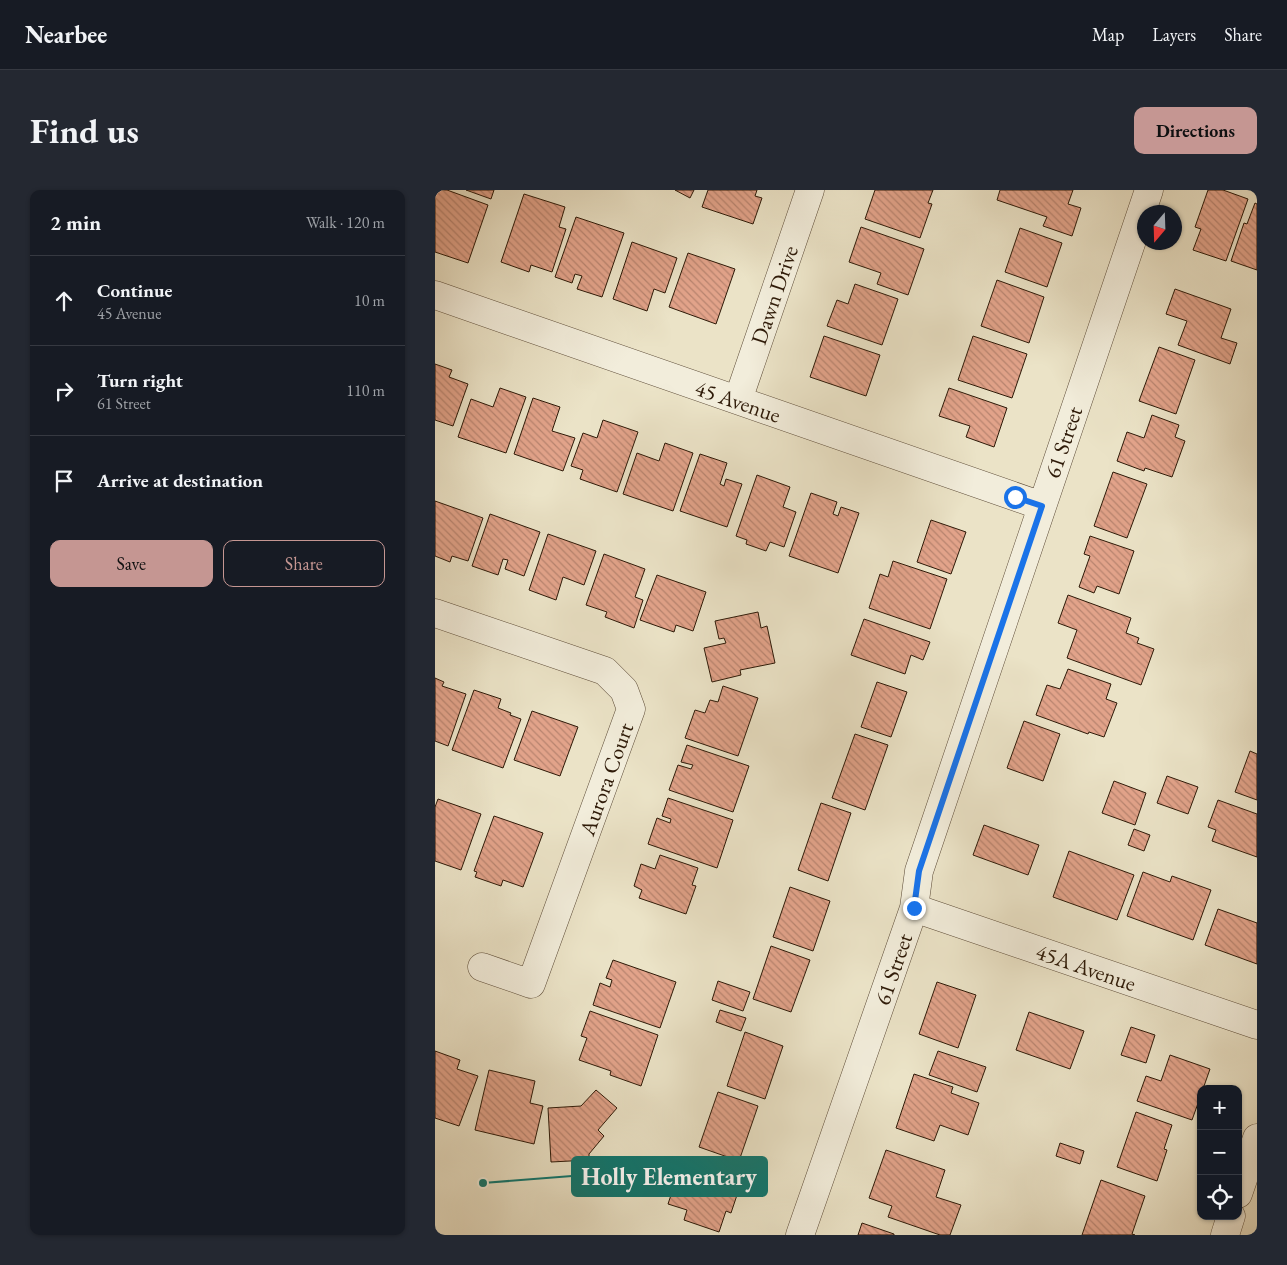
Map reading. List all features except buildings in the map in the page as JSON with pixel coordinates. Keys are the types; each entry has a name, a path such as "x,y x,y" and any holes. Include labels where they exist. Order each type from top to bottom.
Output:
{"street":[{"name":"Dawn Drive","path":"737,400 810,190"},
{"name":"61 Street","path":"800,1235 914,908 919,871 1149,190"},
{"name":"45 Avenue","path":"435,295 1042,506"},
{"name":"Aurora Court","path":"435,613 605,671 624,690 631,709 531,984 482,966"},
{"name":"45A Avenue","path":"914,908 1257,1026"},
{"path":"1242,1182 1257,1138"},
{"path":"1225,1235 1230,1220"}],"place":[{"name":"Holly Elementary","path":"483,1183"}],"route":[{"path":"914,908 919,871 1042,506 1015,497"}]}
